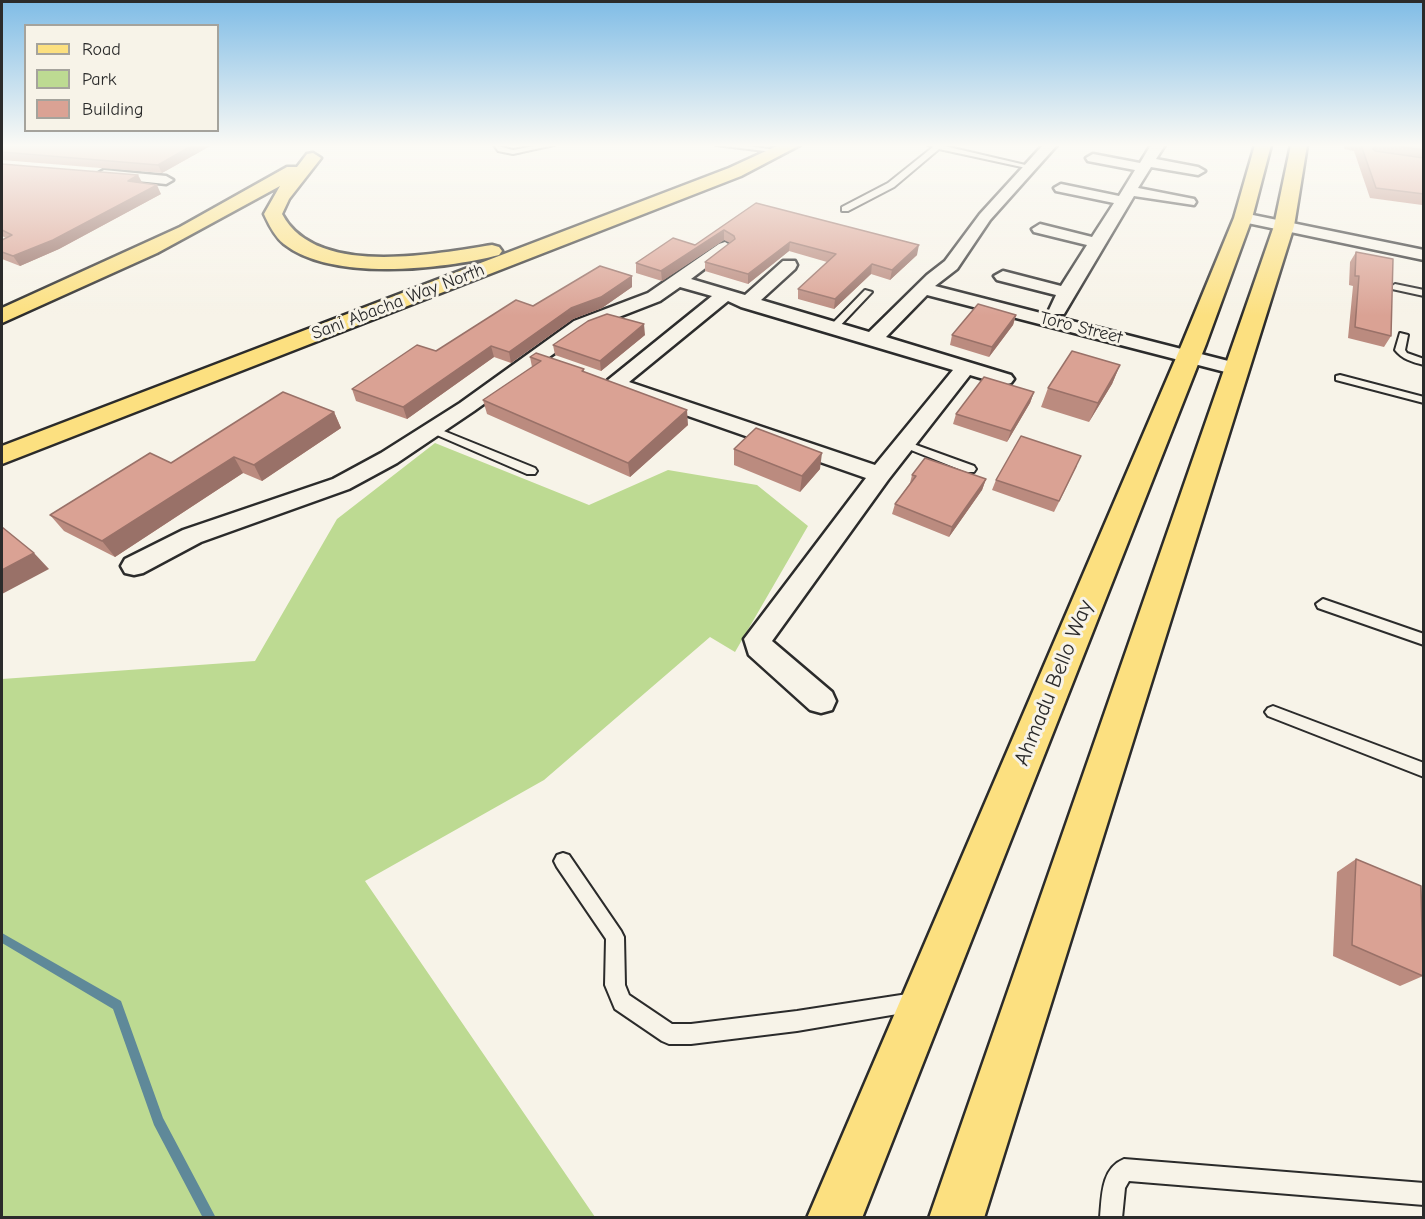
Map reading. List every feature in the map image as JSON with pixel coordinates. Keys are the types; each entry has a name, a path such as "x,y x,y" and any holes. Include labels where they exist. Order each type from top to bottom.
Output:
{"main road":[{"path":"2,316 175,238 243,202"},
{"path":"278,202 273,214 280,227 293,241 324,254 372,262 431,261 493,250 551,237 637,209"},
{"name":"Sani Abacha Way North","path":"2,456 656,202"},
{"name":"Ahmadu Bello Way","path":"834,1218 1191,350 1247,202"},
{"path":"956,1218 1239,362 1285,221 1289,202"}],"street":[{"path":"880,342 939,281 1000,202"},
{"path":"1059,310 1066,292 1123,202"},
{"path":"1244,213 1424,246"},
{"path":"1285,221 1424,255"},
{"path":"1040,229 1097,243"},
{"path":"134,566 192,536 341,484 434,430 581,325 654,297 680,281 725,247"},
{"path":"747,303 789,265"},
{"path":"1003,276 1066,292"},
{"path":"680,281 723,296 1004,379"},
{"name":"Toro Street","path":"939,281 1059,310 1191,350"},
{"name":"Toro Street","path":"939,281 1239,362"},
{"path":"615,384 723,296"},
{"path":"536,358 559,365"},
{"path":"821,701 759,647 758,639 880,475 966,367"},
{"path":"592,377 880,475"}],"lane":[{"path":"845,209 859,202"},
{"path":"1395,287 1424,293"},
{"path":"833,328 868,292"},
{"path":"1403,335 1401,350 1404,355 1424,362"},
{"path":"1340,378 1424,400"},
{"path":"434,430 531,471"},
{"path":"905,444 970,469"},
{"path":"1323,604 1424,640"},
{"path":"1273,712 1424,770"},
{"path":"563,861 615,937 615,985 622,1002 669,1034 691,1034 922,1002"},
{"path":"1112,1218 1114,1185 1124,1170 1424,1194"}],"green space":[{"path":"435,443 589,505 668,470 757,485 808,526 735,652 710,637 544,780 365,881 595,1217 2,1217 2,679 255,661 337,519"}],"building":[{"path":"2,202 125,202 53,240 13,256 2,252 2,240 12,235 2,230"},
{"path":"756,203 919,245 892,270 872,264 835,299 798,289 836,254 790,242 748,274 705,262 735,239 724,230 661,271 636,263 673,238 695,245"},
{"path":"1356,252 1393,259 1391,336 1355,327 1359,276 1355,276"},
{"path":"600,266 632,276 601,297 571,308 509,352 491,346 403,407 352,389 417,345 436,351 516,300 533,306"},
{"path":"978,304 1016,315 992,347 952,335"},
{"path":"607,314 644,324 600,361 553,345 588,321"},
{"path":"1072,351 1120,365 1098,403 1048,388"},
{"path":"536,353 584,369 582,371 687,410 628,463 483,400 541,361 530,357"},
{"path":"984,377 1034,392 1011,431 956,414"},
{"path":"283,392 334,412 254,465 234,457 102,541 50,515 150,453 171,463"},
{"path":"756,428 822,453 802,476 734,449"},
{"path":"1021,436 1081,456 1059,501 996,480"},
{"path":"925,458 986,479 952,527 895,504 916,476 912,475"},
{"path":"2,527 34,553 2,570"},
{"path":"1356,859 1421,886 1423,976 1352,945"}],"waterway":[{"path":"2,938 117,1005 158,1121 210,1218"}]}
